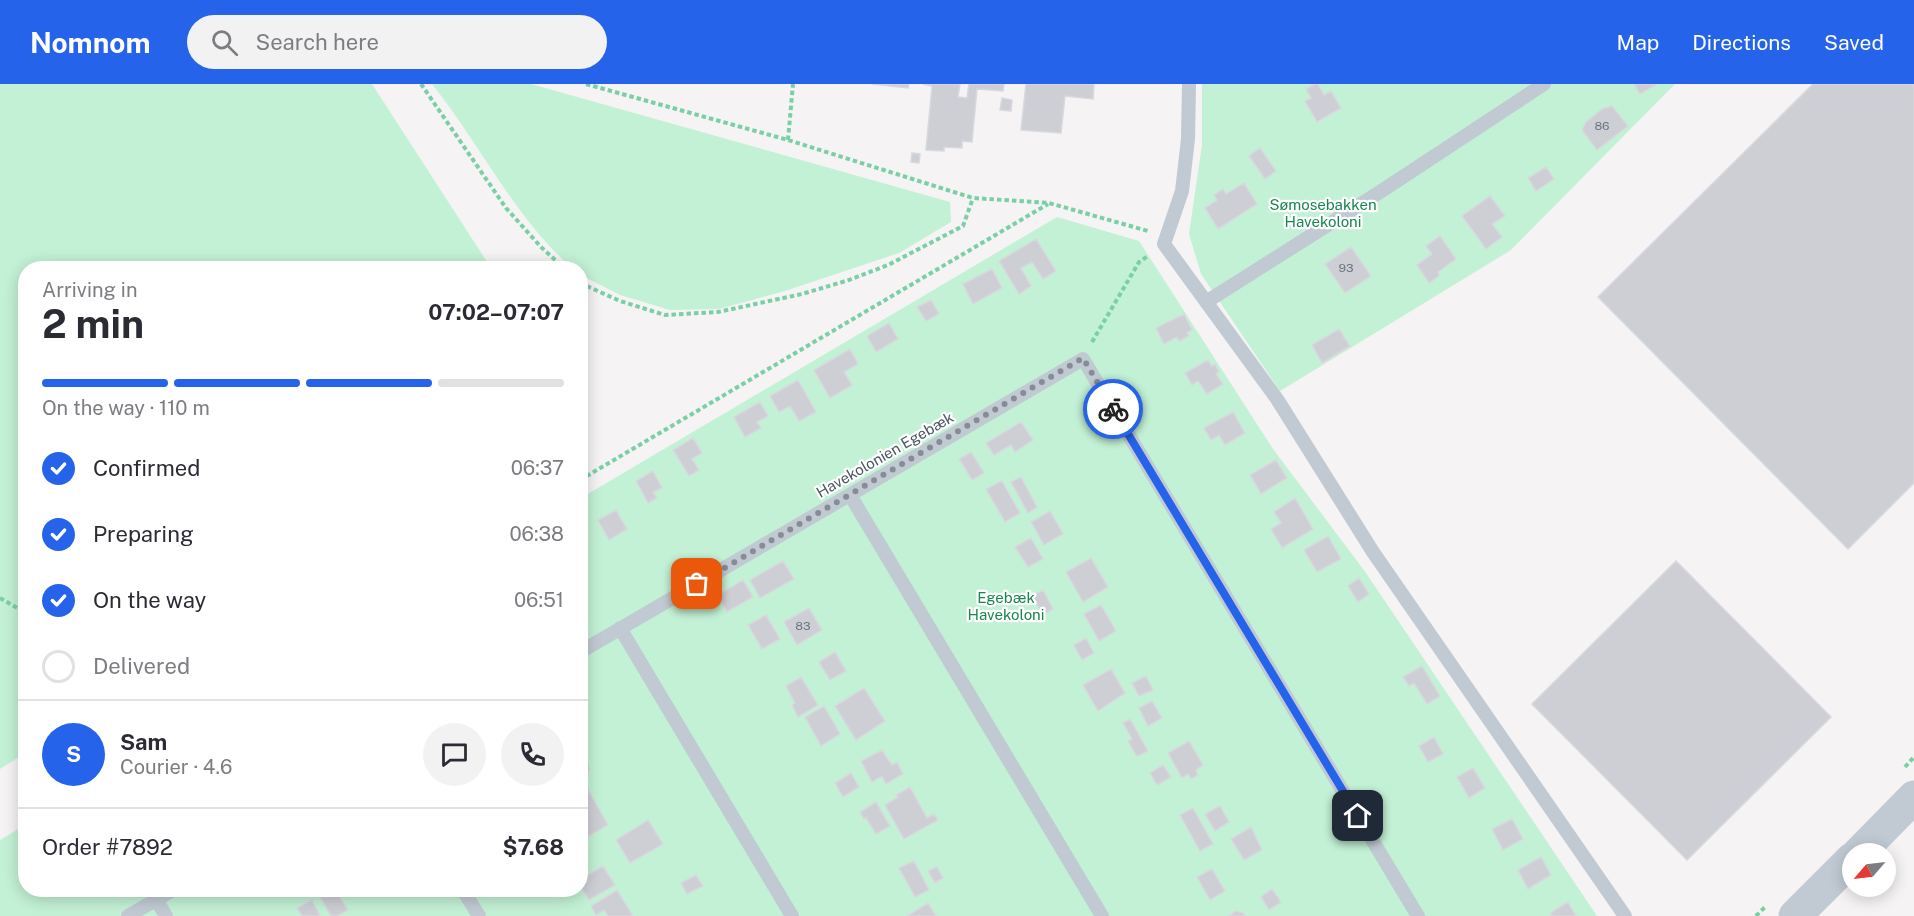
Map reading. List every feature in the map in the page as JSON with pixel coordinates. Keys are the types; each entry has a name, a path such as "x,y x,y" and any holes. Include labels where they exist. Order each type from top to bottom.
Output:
{"street":[{"path":"1869,843 1914,797"},
{"path":"1795,916 1842,869"}],"lane":[{"path":"1189,84 1188,140 1182,191 1164,244 1277,399 1373,552 1625,916"},
{"path":"1206,302 1380,192 1544,84"},
{"path":"1083,358 1418,916"},
{"name":"Havekolonien Egebæk","path":"588,647 1083,358"},
{"path":"850,495 1102,916"},
{"path":"620,628 792,916"},
{"path":"128,916 161,897"},
{"path":"467,897 478,916"},
{"path":"156,900 166,916"}],"path":[{"path":"421,84 506,208 556,261"},
{"path":"586,84 788,140 973,198 1049,204 1146,230 1164,244 1139,262 1083,358"},
{"path":"788,140 793,84"},
{"path":"588,287 620,301 665,315 729,310 802,294 888,265 963,226 973,198"},
{"path":"588,475 1049,204"},
{"path":"0,598 18,608"}],"green space":[{"path":"0,84 372,84 486,261 18,261 18,757 0,769"},
{"path":"432,84 531,84 950,202 951,222 899,253 785,291 719,309 670,310 620,295 588,279 588,261 565,261 532,226"},
{"name":"Sømosebakken Havekoloni","path":"1202,84 1675,84 1511,250 1280,391 1201,274 1189,234 1202,145"},
{"name":"Egebæk Havekoloni","path":"1057,217 1139,241 1273,449 1366,573 1597,916 0,916 0,840 18,829 18,897 588,897 588,494"}],"building":[{"path":"872,84 909,84 908,88"},
{"path":"923,84 960,84 958,97 967,98 969,84 1004,84 1003,91 977,89 972,142 962,141 962,148 944,147 944,151 926,150 932,86"},
{"path":"1026,84 1094,84 1093,99 1065,96 1061,133 1021,130"},
{"path":"1318,84 1324,95 1331,91 1341,108 1317,122 1305,101 1311,98 1306,89"},
{"path":"1634,84 1657,84 1640,94"},
{"path":"1813,84 1914,84 1914,483 1848,549 1598,297"},
{"path":"1002,98 1012,100 1011,111 1000,110"},
{"path":"1612,106 1628,126 1597,150 1582,130 1586,122 1602,109"},
{"path":"1260,148 1276,171 1265,179 1249,156"},
{"path":"912,153 920,154 919,163 911,162"},
{"path":"1546,167 1554,179 1536,191 1528,178"},
{"path":"1244,183 1257,204 1218,229 1205,208 1217,200 1214,195 1223,189 1226,194"},
{"path":"1490,196 1505,216 1492,224 1502,237 1486,249 1462,216"},
{"path":"1440,236 1456,259 1438,272 1439,276 1429,283 1417,265 1432,254 1426,246"},
{"path":"1036,239 1056,271 1043,279 1032,262 1021,268 1031,286 1019,294 999,261"},
{"path":"1351,247 1371,276 1345,293 1325,264"},
{"path":"992,269 1002,288 973,304 963,284"},
{"path":"931,300 939,314 926,321 917,307"},
{"path":"1184,314 1192,330 1187,333 1189,336 1179,341 1177,337 1164,344 1156,328"},
{"path":"889,323 898,339 876,352 867,336"},
{"path":"1339,329 1350,346 1322,363 1312,345"},
{"path":"850,349 858,364 844,372 852,385 830,398 814,370"},
{"path":"1208,360 1212,366 1215,364 1219,372 1216,374 1223,384 1207,394 1198,381 1192,385 1185,373"},
{"path":"798,380 816,412 799,421 790,406 779,412 770,396"},
{"path":"760,402 768,416 757,422 761,428 745,437 734,417"},
{"path":"1233,412 1245,433 1225,445 1219,435 1211,440 1204,428"},
{"path":"1021,422 1033,440 1015,452 1011,445 994,455 986,443"},
{"path":"693,438 702,453 692,459 699,470 689,476 673,450"},
{"path":"971,452 984,473 972,480 959,459"},
{"path":"1276,460 1287,478 1261,494 1250,475"},
{"path":"653,471 662,488 653,492 657,498 648,503 636,481"},
{"path":"1021,477 1037,507 1028,513 1011,482"},
{"path":"1002,481 1020,513 1005,522 986,489"},
{"path":"1295,498 1313,529 1282,548 1271,529 1281,523 1274,512"},
{"path":"616,510 627,529 609,540 598,520"},
{"path":"1050,511 1063,534 1044,545 1031,522"},
{"path":"1328,536 1341,559 1317,572 1304,550"},
{"path":"1031,538 1043,559 1028,567 1015,547"},
{"path":"1091,558 1108,587 1083,602 1066,572"},
{"path":"783,561 794,579 760,598 750,580"},
{"path":"1676,561 1831,717 1687,860 1532,704"},
{"path":"1359,578 1369,594 1358,602 1348,586"},
{"path":"743,580 753,597 727,612 718,595"},
{"path":"1043,590 1053,609 1043,615 1032,596"},
{"path":"1101,605 1116,631 1099,641 1084,614"},
{"path":"809,608 822,630 797,645 784,622"},
{"path":"766,615 780,639 762,649 748,625"},
{"path":"1086,638 1094,653 1082,660 1074,645"},
{"path":"835,652 846,671 830,680 819,662"},
{"path":"1422,666 1440,696 1427,704 1414,683 1409,686 1403,677"},
{"path":"1111,669 1125,693 1098,711 1083,685"},
{"path":"1146,676 1153,690 1139,696 1132,683"},
{"path":"801,677 818,705 798,717 792,705 795,703 786,686"},
{"path":"864,688 885,721 856,740 835,706"},
{"path":"1152,701 1162,718 1148,726 1139,708"},
{"path":"824,706 840,734 821,746 805,717"},
{"path":"1130,719 1148,751 1138,756 1128,741 1132,739 1123,723"},
{"path":"1434,737 1443,754 1428,762 1419,746"},
{"path":"1189,741 1203,765 1196,770 1198,775 1191,779 1188,774 1182,778 1168,753"},
{"path":"882,750 892,765 897,762 903,774 886,784 882,776 872,782 861,761"},
{"path":"1163,765 1171,777 1157,785 1150,773"},
{"path":"1473,768 1485,788 1469,798 1457,777"},
{"path":"851,773 859,787 843,797 835,783"},
{"path":"910,787 927,818 934,814 938,820 904,839 885,805"},
{"path":"588,790 608,825 589,836 588,834"},
{"path":"876,802 890,826 876,834 860,812"},
{"path":"1220,806 1229,822 1215,831 1205,814"},
{"path":"1193,808 1213,844 1200,851 1180,815"},
{"path":"1512,819 1523,839 1503,850 1492,829"},
{"path":"648,820 663,844 630,863 616,840"},
{"path":"1251,827 1262,850 1244,860 1231,839"},
{"path":"1541,857 1551,875 1528,889 1518,870"},
{"path":"914,861 929,890 915,897 899,868"},
{"path":"603,866 615,885 589,900 587,897 588,875"},
{"path":"937,867 943,878 935,883 928,871"},
{"path":"1212,869 1225,891 1210,900 1197,877"},
{"path":"696,875 703,886 687,894 681,883"},
{"path":"1272,889 1281,902 1269,910 1261,897"},
{"path":"617,890 633,916 608,916 604,910 596,915 591,906"},
{"path":"320,897 340,897 348,910 337,916 331,916"},
{"path":"312,900 320,916 302,916 297,908"},
{"path":"1568,902 1576,916 1552,916 1550,913"},
{"path":"928,903 936,916 907,916"},
{"path":"1236,911 1243,913 1245,916 1229,916"}],"way so far":[{"path":"697,584 1083,358 1113,409"}],"route":[{"path":"1113,409 1358,816"}]}
